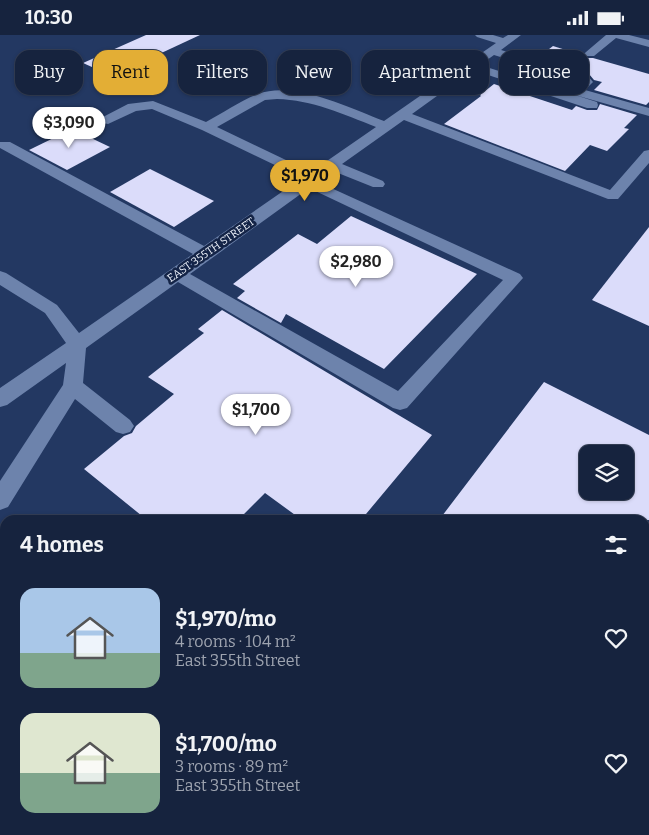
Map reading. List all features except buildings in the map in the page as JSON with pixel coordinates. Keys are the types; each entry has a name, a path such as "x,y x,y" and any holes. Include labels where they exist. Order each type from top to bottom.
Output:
{"street":[{"path":"481,35 510,39"},
{"path":"590,54 615,35 649,44"},
{"name":"EAST 355TH STREET","path":"489,53 510,39"},
{"path":"492,51 584,79 586,82 578,90 579,92 649,113"},
{"path":"489,72 649,124"},
{"path":"206,127 271,94 302,97 386,127"},
{"name":"EAST 355TH STREET","path":"0,399 430,95"},
{"path":"108,120 133,107 146,105 160,108 206,127 310,180 514,278 400,402 177,274"},
{"path":"402,115 613,195 649,154"},
{"path":"5,145 206,254"},
{"path":"332,165 378,184"},
{"path":"0,500 73,386 77,344 51,309 3,283"},
{"path":"73,386 123,426"}],"shaded area":[{"path":"0,35 649,35 649,515 0,515"}]}
